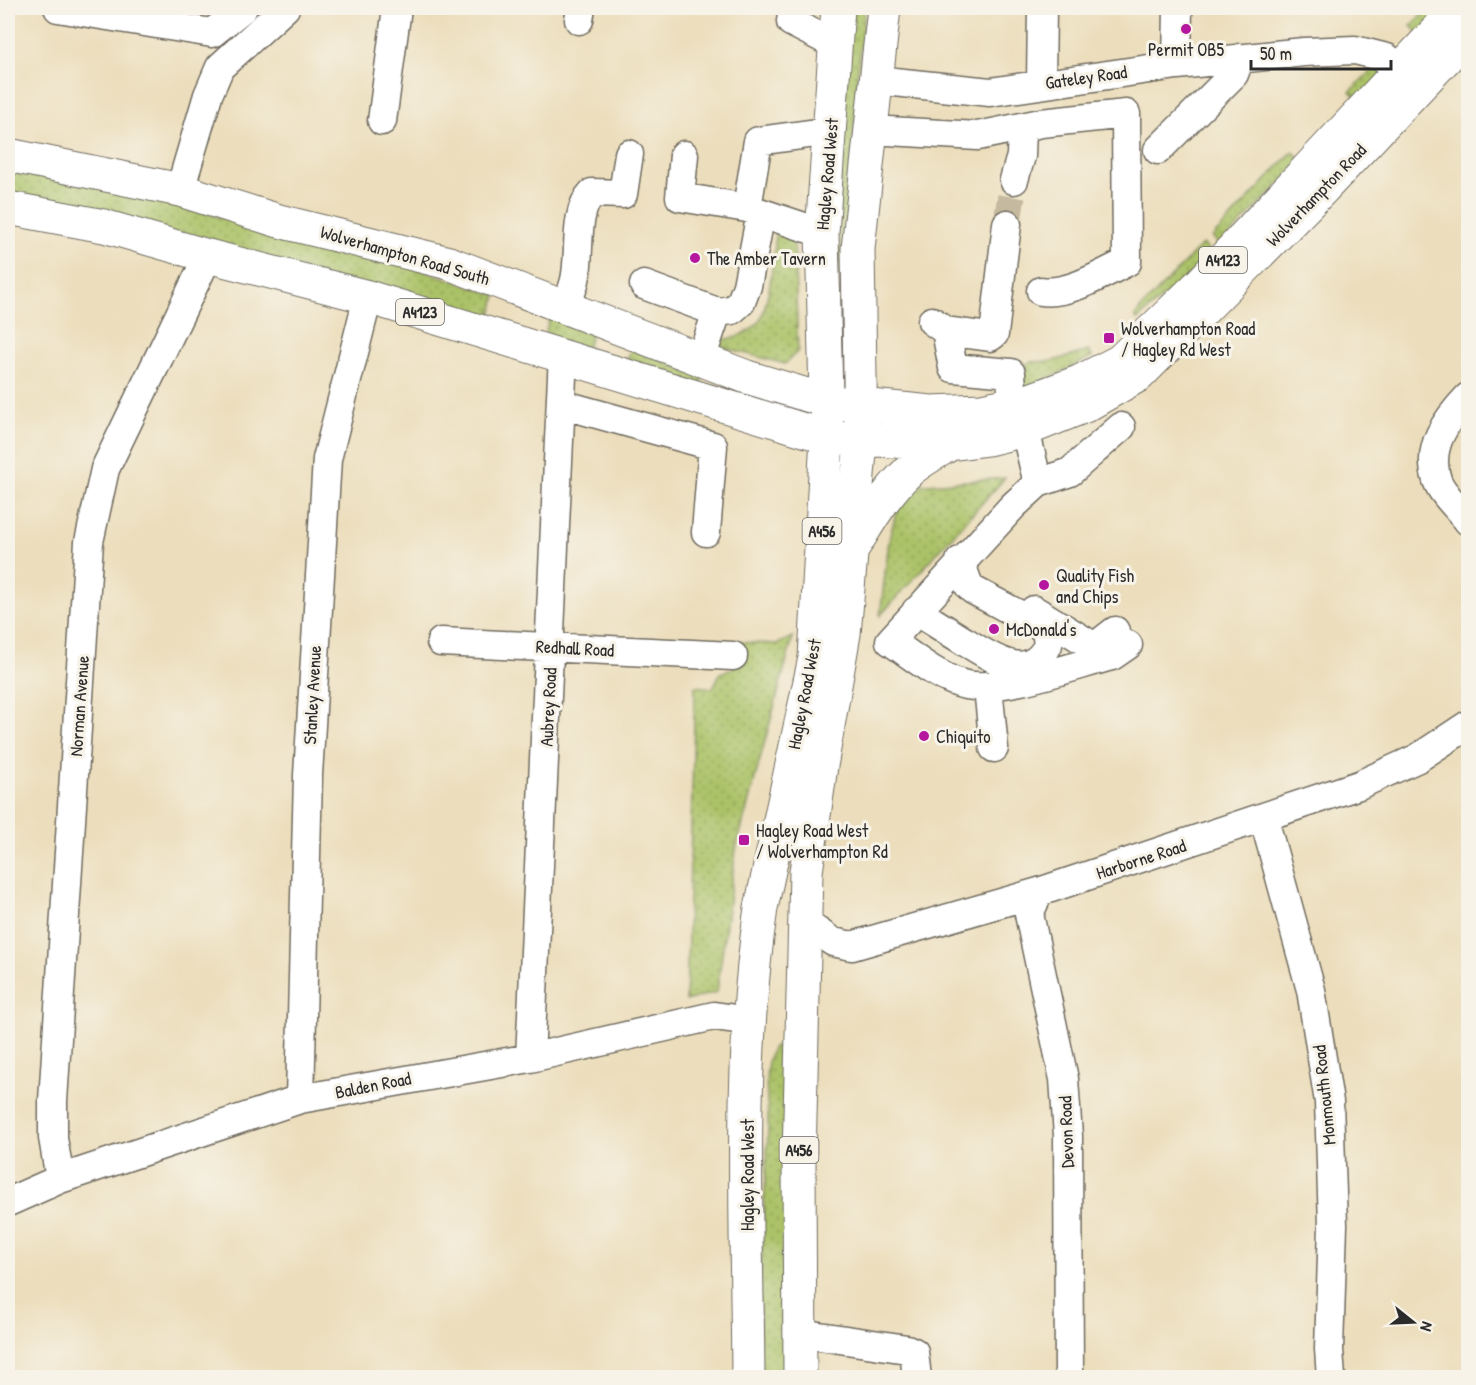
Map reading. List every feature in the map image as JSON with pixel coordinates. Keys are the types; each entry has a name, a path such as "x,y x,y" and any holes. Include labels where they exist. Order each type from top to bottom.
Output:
{"main road":[{"name":"Hagley Road West","path":"748,1377 750,1021 755,948 761,908 814,658 827,437 822,233 838,8"},
{"name":"Hagley Road West","path":"800,1377 795,1037 805,923 806,872 821,766 844,634 861,441 858,249 884,8"},
{"name":"Wolverhampton Road","path":"1410,77 1458,8"},
{"name":"Wolverhampton Road","path":"827,437 861,441 950,444 988,440 1019,417 1120,361 1410,77 1468,34"},
{"name":"Wolverhampton Road South","path":"8,155 180,190 279,220 449,263 747,377 827,401"},
{"name":"A4123","path":"8,208 104,226 208,256 368,297 578,359 827,437"},
{"path":"520,342 517,321 521,307 531,293"},
{"path":"578,359 606,357 613,341 611,325"},
{"name":"Wolverhampton Road","path":"827,401 862,407 931,412 982,410 1019,417"},
{"path":"851,552 882,501 911,470 950,444"},
{"path":"750,1021 777,1023 795,1037"},
{"path":"748,1070 760,1045 776,1031 795,1037"}],"street":[{"path":"58,8 212,33 243,8"},
{"path":"180,190 208,95 220,67 285,8"},
{"path":"382,121 397,8"},
{"path":"793,8 791,22 836,45"},
{"path":"1041,83 1042,8"},
{"path":"1176,65 1178,8"},
{"name":"Gateley Road","path":"875,80 990,92 1176,65 1356,50 1387,58 1410,77"},
{"path":"1158,150 1234,74 1239,58"},
{"path":"870,130 978,136 1061,120 1126,114 1127,262 1067,289 1041,291"},
{"path":"1014,180 1021,156 1022,129"},
{"path":"644,285 717,312 732,310 741,302 754,210 758,141 831,131"},
{"path":"565,307 576,279 578,234 588,198 592,193 623,194 628,154"},
{"path":"684,154 680,197 754,210 822,233"},
{"path":"1007,224 994,334 990,337 939,326 953,368 1011,373 1019,417 1038,483"},
{"name":"Norman Avenue","path":"60,1179 53,1138 53,1101 89,542 105,469 208,256"},
{"name":"Stanley Avenue","path":"300,1099 308,775 327,459 368,297"},
{"path":"701,359 717,312"},
{"name":"Aubrey Road","path":"530,1058 561,404 578,359"},
{"path":"1468,397 1438,436 1434,457 1437,481 1468,521"},
{"path":"561,404 713,446 706,532"},
{"path":"960,561 987,581 1088,643 1097,645 1121,638 1112,656 988,687 965,685 947,678 890,641 960,561 1038,483 1070,472 1121,427"},
{"path":"915,611 1003,664 1026,664 1041,657 1048,645 1046,629 973,590 969,586 960,561"},
{"name":"Redhall Road","path":"441,642 551,646 715,663"},
{"path":"988,687 994,748"},
{"name":"Harborne Road","path":"805,923 833,942 852,946 1039,892 1264,819 1359,785 1418,758 1468,725"},
{"name":"Monmouth Road","path":"1264,819 1311,990 1329,1102 1333,1225 1329,1349 1331,1377"},
{"name":"Devon Road","path":"1039,892 1029,914 1064,1079 1068,1136 1069,1377"},
{"name":"Balden Road","path":"8,1202 60,1179 300,1099 530,1058 714,1016 750,1021"},
{"path":"706,1018 728,1034 748,1070"},
{"path":"799,1333 907,1349 914,1352 918,1377"}],"green space":[{"path":"848,8 865,8 858,69 845,263 837,264"},
{"path":"1429,8 1443,8 1421,36 1411,26"},
{"path":"1380,61 1388,68 1360,100 1350,92"},
{"path":"1293,151 1302,161 1220,245 1212,238"},
{"path":"8,166 57,175 404,264 496,295 493,310 485,322 8,198"},
{"path":"776,230 794,237 798,351 785,364 721,347 723,340 748,331 761,318 770,280"},
{"path":"1203,244 1212,255 1137,320 1135,316 1142,307"},
{"path":"550,316 592,333 586,350 544,338"},
{"path":"631,348 703,378 699,387 626,365"},
{"path":"1089,351 1092,357 1027,389 1019,380 1027,364 1031,362 1052,361"},
{"path":"1005,478 880,616 889,540 898,505 915,485"},
{"path":"793,637 736,849 717,992 686,1001 695,686 713,688 720,673 734,668 739,642 777,644"},
{"path":"781,1045 792,1054 792,1377 760,1378 761,1284 768,1129 766,1076 773,1047"}],"tunnel":[{"path":"1007,224 1014,180"}],"place":[{"name":"Permit OB5","path":"1186,29"},
{"name":"The Amber Tavern","path":"695,258"},
{"name":"Wolverhampton Road / Hagley Rd West","path":"1109,338"},
{"name":"Quality Fish and Chips","path":"1044,585"},
{"name":"McDonald's","path":"994,629"},
{"name":"Chiquito","path":"924,736"},
{"name":"Hagley Road West / Wolverhampton Rd","path":"744,840"}]}
